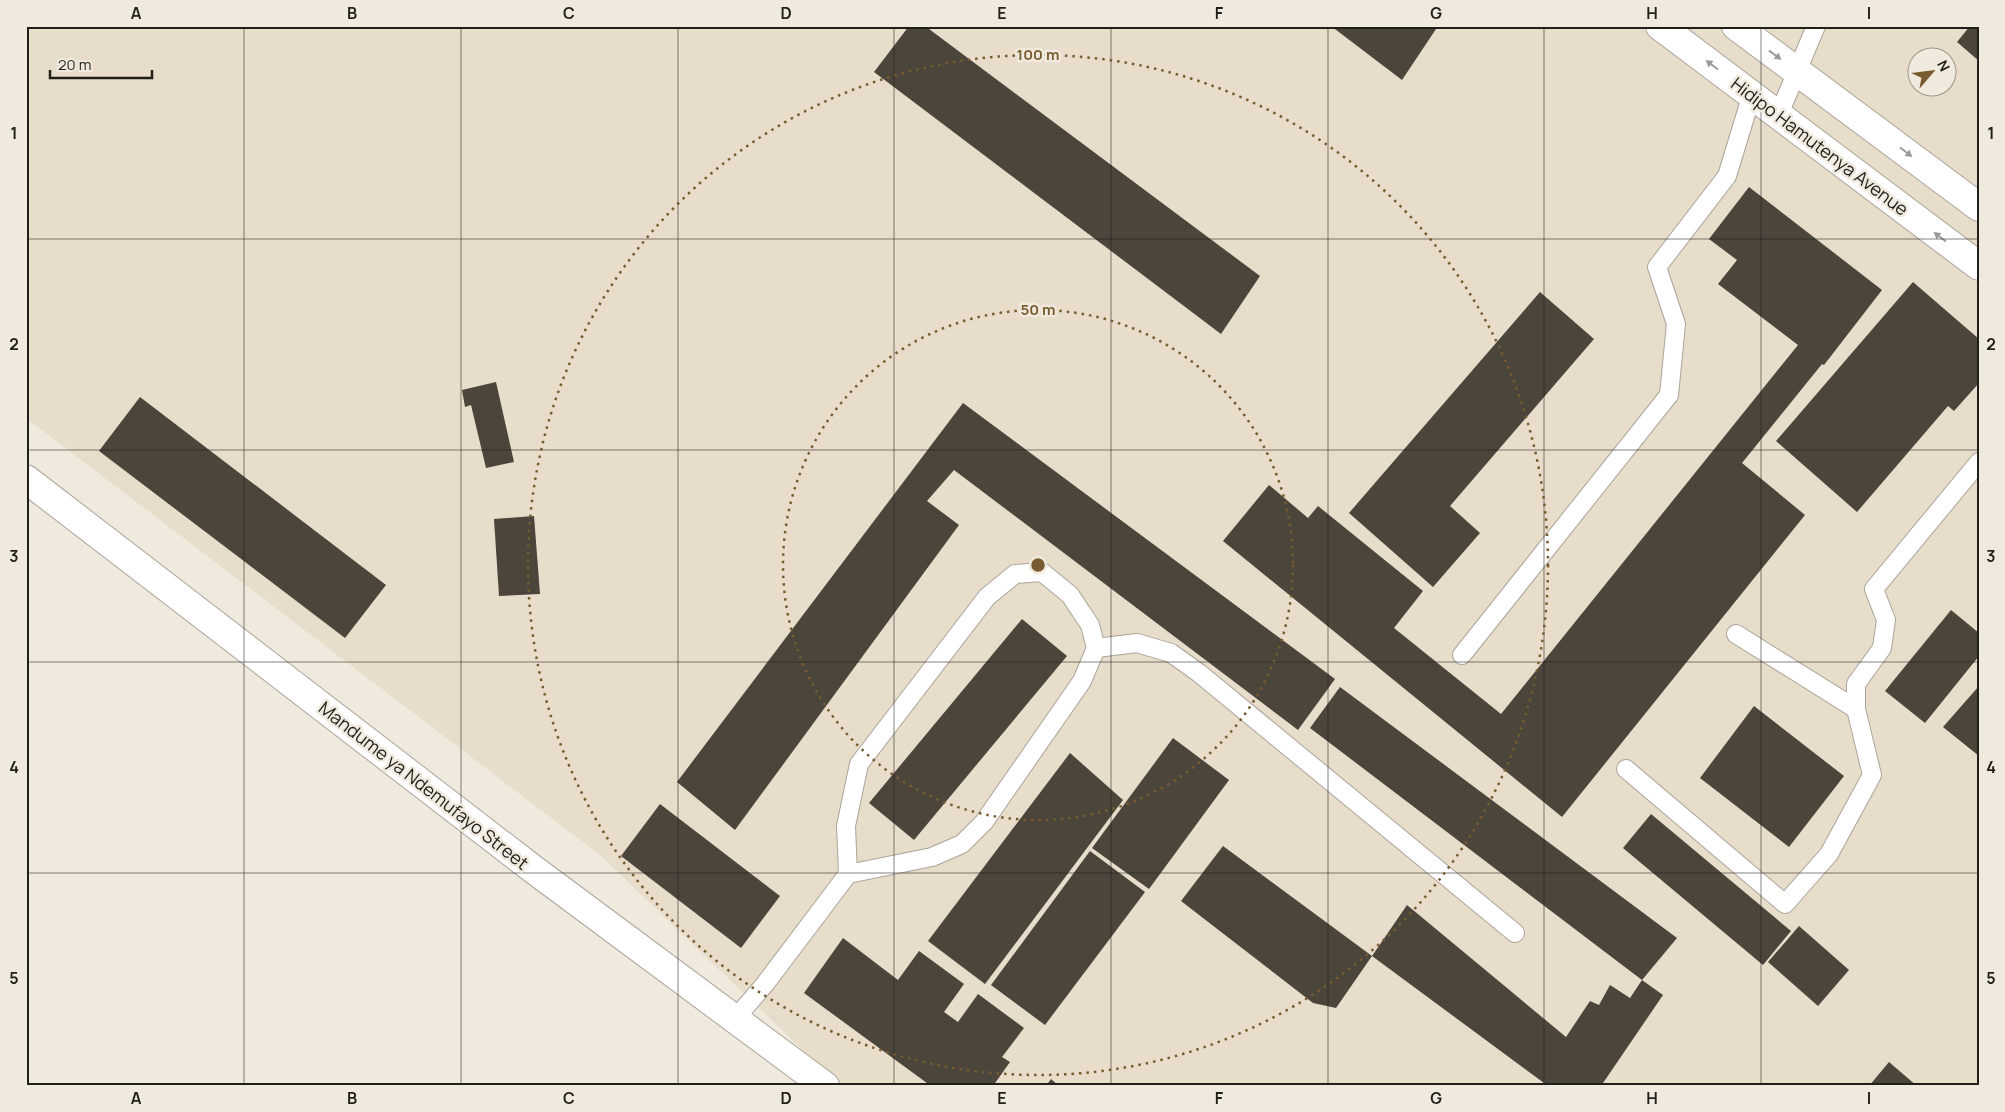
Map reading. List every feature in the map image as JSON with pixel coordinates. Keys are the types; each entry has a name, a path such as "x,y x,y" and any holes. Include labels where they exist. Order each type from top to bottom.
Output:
{"street":[{"name":"Hidipo Hamutenya Avenue","path":"1660,26 1979,266"},
{"path":"1736,26 1979,207"},
{"name":"Mandume ya Ndemufayo Street","path":"26,479 548,880 825,1086"}],"lane":[{"path":"1779,114 1816,26"},
{"path":"1462,655 1669,395 1676,324 1657,267 1728,176 1752,94"},
{"path":"1626,769 1785,904 1829,854 1872,775 1856,709 1856,684 1882,648 1886,620 1874,589 1979,462"},
{"path":"735,1019 765,984 848,874 846,826 859,764 987,597 1015,574 1042,572 1070,595 1090,625 1096,648 1082,681 984,822 962,844 932,857 848,874"},
{"path":"1736,634 1856,709"},
{"path":"1096,648 1137,642 1171,653 1207,679 1515,932"}],"shaded area":[{"path":"26,26 1979,26 1979,1086 840,1086 600,855 26,418"}],"building":[{"path":"909,26 925,26 1260,276 1221,334 874,72"},
{"path":"1331,26 1438,26 1402,80"},
{"path":"1970,26 1979,26 1979,61 1957,42"},
{"path":"1749,187 1882,290 1824,365 1822,364 1742,463 1805,515 1562,817 1223,541 1269,485 1308,518 1318,506 1423,591 1394,628 1501,714 1798,345 1718,284 1737,260 1709,239"},
{"path":"1913,282 1979,339 1979,383 1954,411 1948,406 1857,512 1776,441"},
{"path":"1540,292 1594,339 1450,506 1480,533 1433,587 1349,513"},
{"path":"496,382 514,462 486,468 471,405 465,407 462,390"},
{"path":"140,397 386,585 345,638 99,451"},
{"path":"963,403 1335,679 1298,730 954,470 927,501 959,525 735,830 677,782"},
{"path":"534,516 540,594 499,596 494,519"},
{"path":"1951,610 1979,633 1979,656 1925,723 1885,691"},
{"path":"1022,619 1067,656 914,840 869,803"},
{"path":"1979,686 1979,756 1943,727"},
{"path":"1340,687 1677,938 1642,980 1310,728"},
{"path":"1754,706 1844,776 1789,847 1700,778"},
{"path":"1173,738 1229,780 1149,889 1092,848"},
{"path":"1070,753 1123,800 985,984 928,941"},
{"path":"660,804 780,896 741,948 621,856"},
{"path":"1651,814 1791,931 1763,965 1623,848"},
{"path":"1223,846 1372,956 1336,1008 1313,1003 1181,901"},
{"path":"1090,851 1145,892 1045,1025 991,985"},
{"path":"1407,905 1566,1037 1590,1001 1599,1005 1610,985 1630,998 1642,980 1663,995 1601,1086 1548,1086 1372,956"},
{"path":"1799,926 1849,970 1818,1006 1768,962"},
{"path":"843,938 898,980 919,951 964,984 944,1012 958,1022 978,994 1024,1028 1002,1057 1010,1062 993,1086 931,1086 804,993"},
{"path":"1889,1062 1917,1086 1869,1086"},
{"path":"1051,1079 1059,1086 1046,1086"}]}
